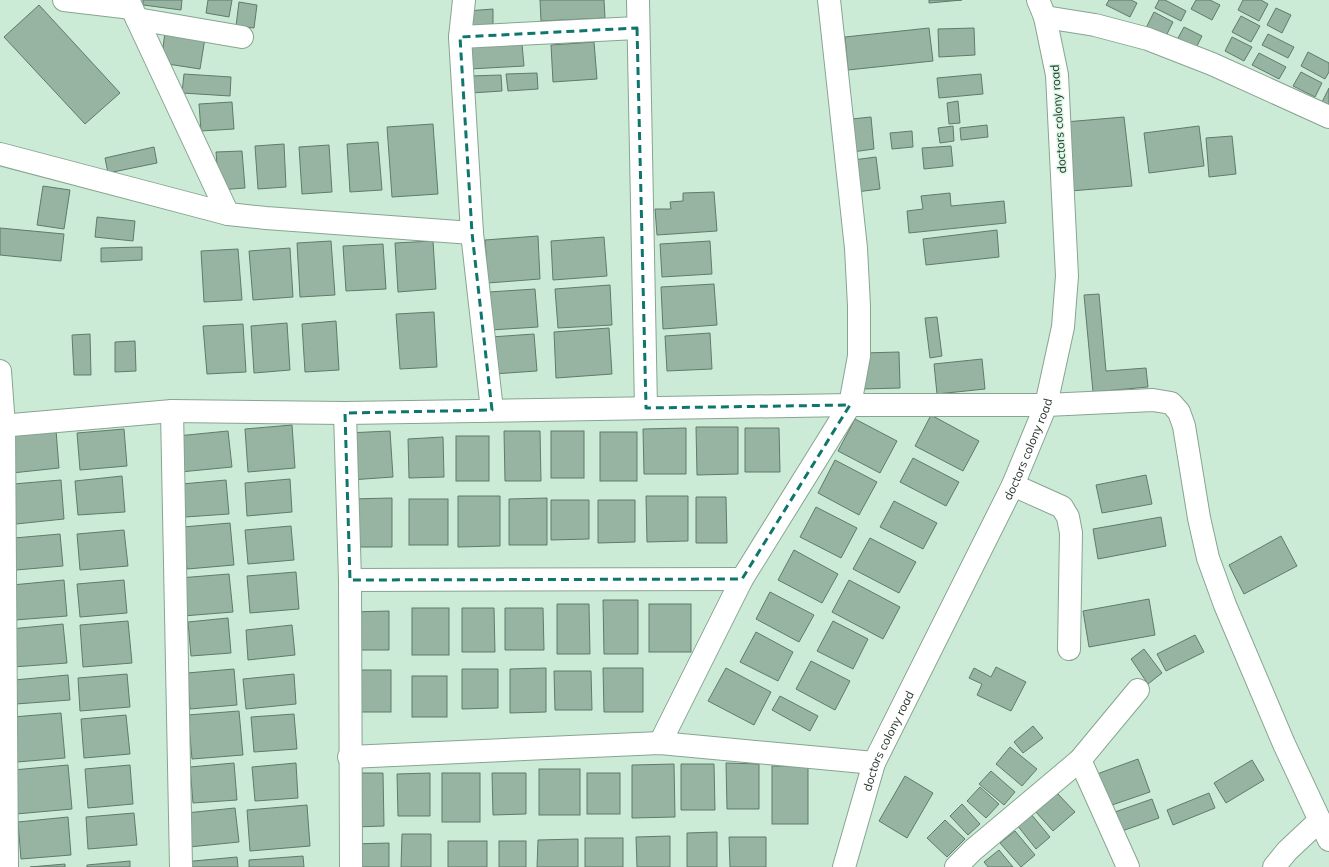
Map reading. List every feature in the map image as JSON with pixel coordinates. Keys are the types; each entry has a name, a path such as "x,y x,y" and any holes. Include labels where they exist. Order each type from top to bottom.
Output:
{"street":[{"path":"64,0 133,9 242,37"},
{"path":"464,0 460,37 472,233 492,410"},
{"path":"638,0 637,28 646,408"},
{"path":"660,743 742,579 850,405 859,356 857,263 829,0"},
{"path":"1042,8 1095,25 1148,39 1212,64 1329,117"},
{"name":"doctors colony road","path":"844,867 874,763 1013,485 1046,404 1062,327 1067,276 1057,76 1042,8"},
{"path":"133,9 228,214"},
{"path":"460,37 637,28"},
{"path":"0,154 228,214 472,233"},
{"path":"0,371 2,426 2,585 7,867"},
{"path":"2,426 172,411 345,413 850,405 1046,404 1153,400 1171,403 1179,412 1184,426 1199,518 1208,558 1284,744 1324,830 1287,851 1274,867"},
{"path":"172,411 182,867"},
{"path":"345,413 350,580 349,757 351,867"},
{"path":"1013,485 1062,508 1068,517 1071,533 1069,649"},
{"path":"350,580 742,579"},
{"path":"956,867 973,850 1080,760 1138,690"},
{"path":"349,757 660,743 874,763"},
{"path":"1080,760 1128,867"}],"highlighted area":[{"path":"637,28 646,408 850,405 742,579 350,580 345,413 492,410 472,233 460,37"}],"building":[{"path":"143,0 182,0 181,10 143,5"},
{"path":"208,0 232,0 229,17 206,13"},
{"path":"540,0 604,0 605,18 541,21"},
{"path":"929,0 962,0 929,3"},
{"path":"1109,0 1131,0 1137,3 1130,17 1106,5"},
{"path":"1159,0 1165,0 1186,11 1181,21 1155,8"},
{"path":"1196,0 1210,0 1220,5 1212,20 1191,9"},
{"path":"1243,0 1261,0 1268,4 1259,21 1238,10"},
{"path":"239,2 257,5 254,28 236,26"},
{"path":"39,5 120,93 85,124 4,37"},
{"path":"1276,8 1291,15 1282,33 1267,25"},
{"path":"493,9 493,24 468,26 467,11"},
{"path":"1154,12 1173,22 1164,40 1145,30"},
{"path":"1241,16 1260,26 1251,42 1232,32"},
{"path":"1184,27 1202,36 1195,50 1177,40"},
{"path":"929,28 933,61 848,70 845,37"},
{"path":"974,28 975,55 939,57 938,29"},
{"path":"165,32 205,38 200,69 161,63"},
{"path":"1268,34 1294,47 1288,58 1262,45"},
{"path":"1232,37 1252,47 1244,61 1225,51"},
{"path":"594,42 597,79 553,82 551,45"},
{"path":"522,44 524,66 470,69 469,47"},
{"path":"1308,52 1329,63 1329,72 1325,79 1301,66"},
{"path":"1259,53 1286,67 1279,79 1252,65"},
{"path":"1301,72 1322,83 1315,97 1293,86"},
{"path":"537,73 538,89 508,91 506,74"},
{"path":"184,74 231,77 230,96 182,93"},
{"path":"981,74 983,94 939,98 937,78"},
{"path":"501,75 502,91 471,93 470,76"},
{"path":"1329,88 1329,105 1322,102"},
{"path":"958,101 960,123 949,124 947,103"},
{"path":"232,102 234,129 201,131 199,104"},
{"path":"871,117 874,149 845,153 842,120"},
{"path":"1124,117 1132,186 1070,191 1065,122"},
{"path":"433,124 438,194 392,197 387,127"},
{"path":"987,125 988,137 961,140 960,128"},
{"path":"953,126 954,141 940,143 938,128"},
{"path":"1199,126 1204,166 1149,173 1144,133"},
{"path":"912,131 913,147 892,149 890,133"},
{"path":"1232,136 1236,174 1209,177 1206,138"},
{"path":"378,142 382,190 350,192 347,144"},
{"path":"284,144 286,187 258,189 255,146"},
{"path":"329,145 332,192 302,194 299,147"},
{"path":"951,146 953,166 924,169 922,148"},
{"path":"154,147 157,163 108,173 105,158"},
{"path":"242,151 245,188 219,190 216,152"},
{"path":"876,157 880,189 856,192 853,160"},
{"path":"43,186 70,190 64,229 37,225"},
{"path":"714,192 717,231 657,235 655,209 671,209 670,202 683,201 683,193"},
{"path":"950,193 951,206 1004,201 1006,223 909,233 907,211 923,209 921,196"},
{"path":"97,217 135,221 133,241 95,237"},
{"path":"0,228 64,234 61,261 0,255"},
{"path":"997,230 999,257 926,265 923,239"},
{"path":"538,236 540,279 488,283 485,240"},
{"path":"604,237 607,276 553,280 551,241"},
{"path":"331,241 335,295 300,297 297,243"},
{"path":"433,241 436,289 398,292 395,243"},
{"path":"710,241 712,274 662,277 660,244"},
{"path":"383,244 386,289 346,291 343,246"},
{"path":"142,247 142,260 101,262 101,248"},
{"path":"290,248 293,297 253,300 249,251"},
{"path":"238,249 242,300 204,302 201,251"},
{"path":"714,284 717,325 663,329 661,287"},
{"path":"610,285 612,325 558,328 555,289"},
{"path":"535,289 538,327 491,330 489,292"},
{"path":"1099,294 1106,371 1146,368 1148,387 1093,392 1084,295"},
{"path":"434,312 437,367 400,369 396,314"},
{"path":"937,317 942,356 930,358 925,318"},
{"path":"336,321 339,370 305,372 302,324"},
{"path":"287,323 290,370 254,373 251,326"},
{"path":"243,324 246,372 207,374 203,326"},
{"path":"609,328 612,374 556,378 554,332"},
{"path":"710,333 712,369 667,371 665,336"},
{"path":"90,334 91,375 74,375 72,335"},
{"path":"534,334 537,371 493,374 491,337"},
{"path":"135,341 136,371 115,372 115,342"},
{"path":"899,352 900,388 863,389 863,353"},
{"path":"982,359 985,389 937,394 934,364"},
{"path":"931,415 979,441 963,471 915,446"},
{"path":"855,419 897,441 880,473 838,451"},
{"path":"292,425 295,468 248,472 245,429"},
{"path":"696,427 738,427 738,474 697,475"},
{"path":"686,428 686,474 644,474 643,429"},
{"path":"745,428 779,428 780,472 745,472"},
{"path":"124,429 127,466 80,470 77,433"},
{"path":"56,430 59,468 12,473 9,434"},
{"path":"228,431 232,467 180,472 177,436"},
{"path":"390,431 393,477 350,480 347,433"},
{"path":"504,431 540,431 541,481 505,481"},
{"path":"551,431 584,431 584,478 551,478"},
{"path":"600,432 637,432 637,481 600,481"},
{"path":"456,436 489,436 489,481 456,481"},
{"path":"443,437 444,477 409,478 408,439"},
{"path":"913,458 959,482 946,506 900,482"},
{"path":"835,460 877,482 859,515 818,493"},
{"path":"1146,475 1152,504 1102,513 1096,485"},
{"path":"122,476 125,512 78,515 75,481"},
{"path":"290,479 292,512 247,516 245,483"},
{"path":"61,480 64,519 16,524 13,484"},
{"path":"226,480 229,514 185,517 182,484"},
{"path":"458,496 500,496 500,546 458,547"},
{"path":"646,496 688,496 688,541 647,542"},
{"path":"696,497 726,497 727,543 696,543"},
{"path":"392,498 392,547 350,547 350,499"},
{"path":"547,498 547,545 509,545 509,499"},
{"path":"409,499 448,499 448,545 409,545"},
{"path":"551,500 589,500 589,539 551,540"},
{"path":"598,500 635,500 635,542 598,543"},
{"path":"894,501 937,523 923,549 880,527"},
{"path":"816,507 857,528 841,558 800,537"},
{"path":"1161,517 1166,546 1098,559 1093,529"},
{"path":"230,523 234,565 187,569 183,527"},
{"path":"291,526 294,560 248,564 245,530"},
{"path":"124,530 128,566 80,570 77,534"},
{"path":"60,534 63,566 16,570 14,538"},
{"path":"1281,536 1297,566 1244,594 1229,565"},
{"path":"870,538 916,562 899,593 853,569"},
{"path":"794,550 838,574 822,603 778,580"},
{"path":"296,572 299,609 250,613 247,576"},
{"path":"229,574 233,612 183,616 179,578"},
{"path":"64,580 67,616 15,620 12,585"},
{"path":"124,580 127,613 80,617 77,584"},
{"path":"849,580 900,607 883,639 832,612"},
{"path":"770,592 814,615 799,642 756,619"},
{"path":"1149,599 1155,635 1089,647 1083,611"},
{"path":"603,600 638,600 638,654 604,654"},
{"path":"557,604 589,604 590,654 557,654"},
{"path":"649,604 691,604 691,652 649,652"},
{"path":"412,608 449,608 449,655 412,655"},
{"path":"462,608 494,608 495,652 462,652"},
{"path":"505,608 543,608 544,650 505,650"},
{"path":"389,611 389,650 351,650 351,612"},
{"path":"228,618 231,653 191,656 188,622"},
{"path":"128,621 132,663 83,667 80,625"},
{"path":"833,621 868,639 853,669 817,651"},
{"path":"63,624 67,663 13,667 10,629"},
{"path":"292,625 295,655 248,660 246,630"},
{"path":"756,632 793,652 778,681 740,662"},
{"path":"1195,635 1204,652 1166,671 1157,654"},
{"path":"1144,649 1162,673 1148,684 1131,659"},
{"path":"811,661 850,681 835,710 796,689"},
{"path":"996,667 1026,682 1011,711 977,695 982,684 969,678 974,668 991,677"},
{"path":"546,668 546,712 510,713 510,669"},
{"path":"603,668 643,668 643,712 604,712"},
{"path":"726,668 771,692 754,725 708,701"},
{"path":"234,669 237,705 190,709 187,673"},
{"path":"462,669 498,669 498,708 462,709"},
{"path":"357,670 391,670 391,712 357,712"},
{"path":"554,671 591,671 592,710 555,710"},
{"path":"127,674 130,707 80,711 78,678"},
{"path":"294,674 296,704 246,709 243,679"},
{"path":"68,675 70,700 16,704 14,680"},
{"path":"412,676 447,676 447,717 412,717"},
{"path":"780,696 818,716 810,731 772,710"},
{"path":"239,711 243,755 192,759 188,715"},
{"path":"61,713 65,758 17,762 13,717"},
{"path":"294,714 297,749 254,752 251,717"},
{"path":"126,715 130,754 84,758 81,719"},
{"path":"1033,726 1043,738 1023,753 1014,742"},
{"path":"1010,747 1037,769 1022,786 996,764"},
{"path":"1138,759 1150,792 1109,806 1097,774"},
{"path":"1252,760 1264,780 1226,803 1214,783"},
{"path":"234,763 237,800 193,803 190,767"},
{"path":"296,763 298,798 255,801 252,767"},
{"path":"726,763 759,764 759,809 727,809"},
{"path":"674,764 675,817 632,818 632,765"},
{"path":"681,764 714,764 715,810 681,810"},
{"path":"68,765 72,809 16,814 13,770"},
{"path":"130,765 133,804 88,808 85,769"},
{"path":"772,766 808,766 808,824 772,824"},
{"path":"539,769 580,769 580,815 539,815"},
{"path":"991,771 1015,792 1004,805 979,784"},
{"path":"354,773 383,773 384,826 354,827"},
{"path":"430,773 430,816 398,816 397,774"},
{"path":"442,773 480,773 480,822 442,822"},
{"path":"492,773 526,773 526,814 493,815"},
{"path":"587,773 620,773 620,814 587,814"},
{"path":"905,776 933,793 907,838 879,821"},
{"path":"980,787 999,804 986,818 967,801"},
{"path":"1057,793 1075,812 1053,831 1035,811"},
{"path":"1209,793 1215,808 1173,825 1167,810"},
{"path":"1152,799 1159,818 1122,831 1115,812"},
{"path":"962,804 980,824 968,835 950,816"},
{"path":"307,805 310,846 250,851 247,810"},
{"path":"235,808 239,842 189,847 186,813"},
{"path":"134,813 137,845 88,849 86,817"},
{"path":"1031,814 1050,837 1036,849 1017,825"},
{"path":"68,817 71,855 21,859 18,822"},
{"path":"945,820 965,839 947,857 927,838"},
{"path":"1015,831 1035,855 1021,867 1000,843"},
{"path":"717,832 717,867 687,867 687,833"},
{"path":"402,834 431,834 431,867 401,867"},
{"path":"670,836 670,867 637,867 636,837"},
{"path":"729,837 766,837 766,867 730,867"},
{"path":"585,838 623,838 623,867 585,867"},
{"path":"578,839 578,867 537,867 538,840"},
{"path":"448,841 487,841 487,867 448,867"},
{"path":"499,841 526,841 526,867 499,867"},
{"path":"389,843 389,867 352,867 352,844"},
{"path":"999,850 1013,867 988,867 984,862"},
{"path":"303,856 304,867 249,867 249,860"},
{"path":"237,857 238,867 183,867 183,862"},
{"path":"130,861 130,867 87,867 87,865"},
{"path":"65,864 65,867 30,867"}]}
